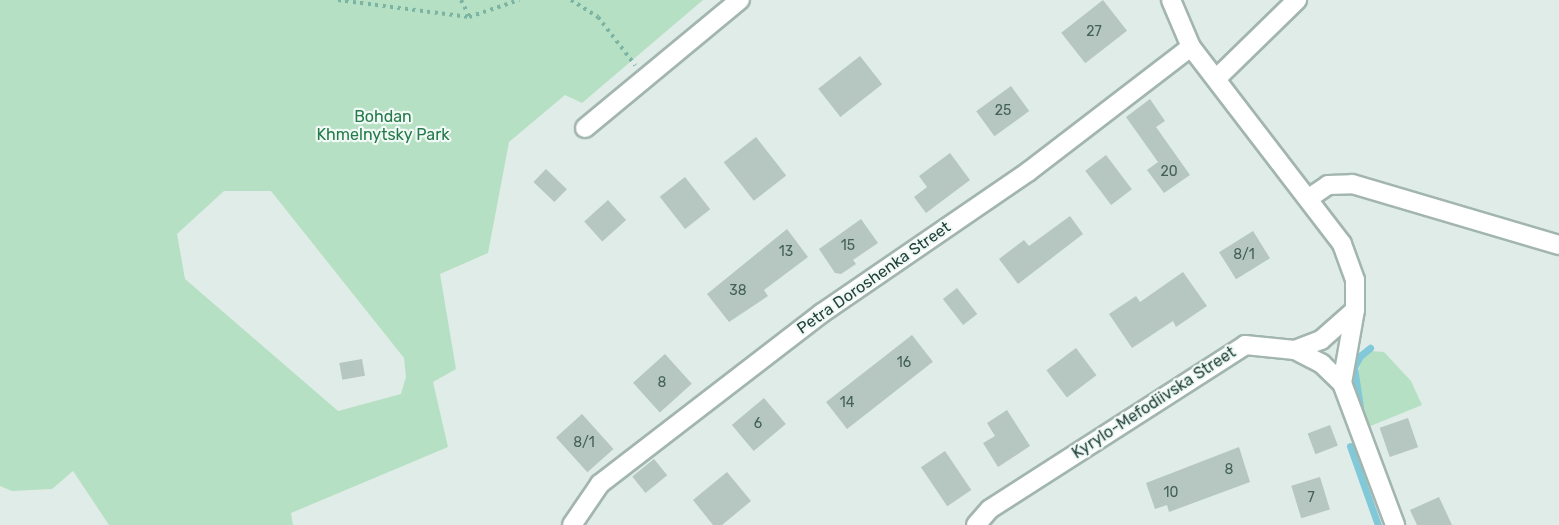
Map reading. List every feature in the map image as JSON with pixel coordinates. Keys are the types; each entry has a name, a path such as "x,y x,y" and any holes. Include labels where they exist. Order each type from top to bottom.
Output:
{"street":[{"path":"585,128 740,0"},
{"path":"1171,0 1191,47 1342,244 1355,280 1355,310 1342,383 1395,525"},
{"path":"1216,78 1297,0"},
{"name":"Petra Doroshenka Street","path":"572,525 609,477 822,313 1028,172 1191,47"},
{"path":"1309,198 1328,185 1352,184 1559,245"},
{"path":"1295,350 1321,340 1355,310"},
{"name":"Kyrylo-Mefodiivska Street","path":"976,525 990,509 1245,345 1295,350 1322,364 1342,383"}],"path":[{"path":"338,0 469,17 519,0"},
{"path":"461,0 469,17"},
{"path":"571,0 598,17 645,78"}],"green space":[{"name":"Bohdan Khmelnytsky Park","path":"0,0 703,0 582,103 565,95 509,142 488,253 440,274 456,369 433,382 448,447 291,513 293,525 109,525 73,471 52,489 12,491 0,486","holes":["224,191 271,191 404,358 406,377 401,394 338,411 185,279 177,234"]},
{"path":"1371,351 1384,352 1411,381 1422,405 1368,427 1356,386 1361,357"}],"building":[{"path":"1103,0 1127,31 1085,63 1061,33"},
{"path":"860,56 882,84 840,117 818,89"},
{"path":"1011,86 1029,111 994,136 976,111"},
{"path":"1150,99 1165,121 1156,127 1190,175 1164,193 1147,170 1158,162 1126,117"},
{"path":"756,137 786,176 754,201 724,162"},
{"path":"950,153 970,180 926,213 914,197 927,187 919,176"},
{"path":"1106,155 1132,189 1111,205 1085,171"},
{"path":"546,169 567,189 554,202 533,182"},
{"path":"685,177 710,209 685,229 660,197"},
{"path":"608,200 626,220 602,241 584,221"},
{"path":"1070,216 1083,234 1018,284 999,259 1024,240 1029,246"},
{"path":"861,219 878,243 853,260 856,264 841,274 835,273 819,249"},
{"path":"787,229 808,257 764,290 768,296 729,322 707,294"},
{"path":"1253,231 1270,258 1236,279 1219,252"},
{"path":"1183,272 1207,306 1176,327 1173,321 1132,348 1109,314 1136,296 1140,302"},
{"path":"957,288 977,314 963,325 943,299"},
{"path":"912,335 933,362 847,429 826,402"},
{"path":"1076,348 1096,375 1067,397 1046,370"},
{"path":"665,354 692,384 660,412 633,383"},
{"path":"362,359 365,376 342,380 339,363"},
{"path":"764,398 786,424 754,451 732,425"},
{"path":"1007,410 1030,446 998,467 983,443 995,436 987,423"},
{"path":"582,414 613,449 587,472 556,437"},
{"path":"1408,418 1418,447 1390,457 1380,428"},
{"path":"1330,425 1338,446 1315,454 1308,434"},
{"path":"1239,447 1250,482 1169,512 1167,505 1155,509 1146,483"},
{"path":"945,451 971,490 947,506 921,467"},
{"path":"654,459 667,475 645,493 632,477"},
{"path":"727,472 751,501 722,525 713,525 693,500"},
{"path":"1320,477 1330,510 1301,518 1291,486"},
{"path":"1439,497 1452,525 1417,525 1410,510"}],"waterway":[{"path":"1360,407 1354,367 1360,356 1370,348"},
{"path":"1350,446 1378,525"}]}
